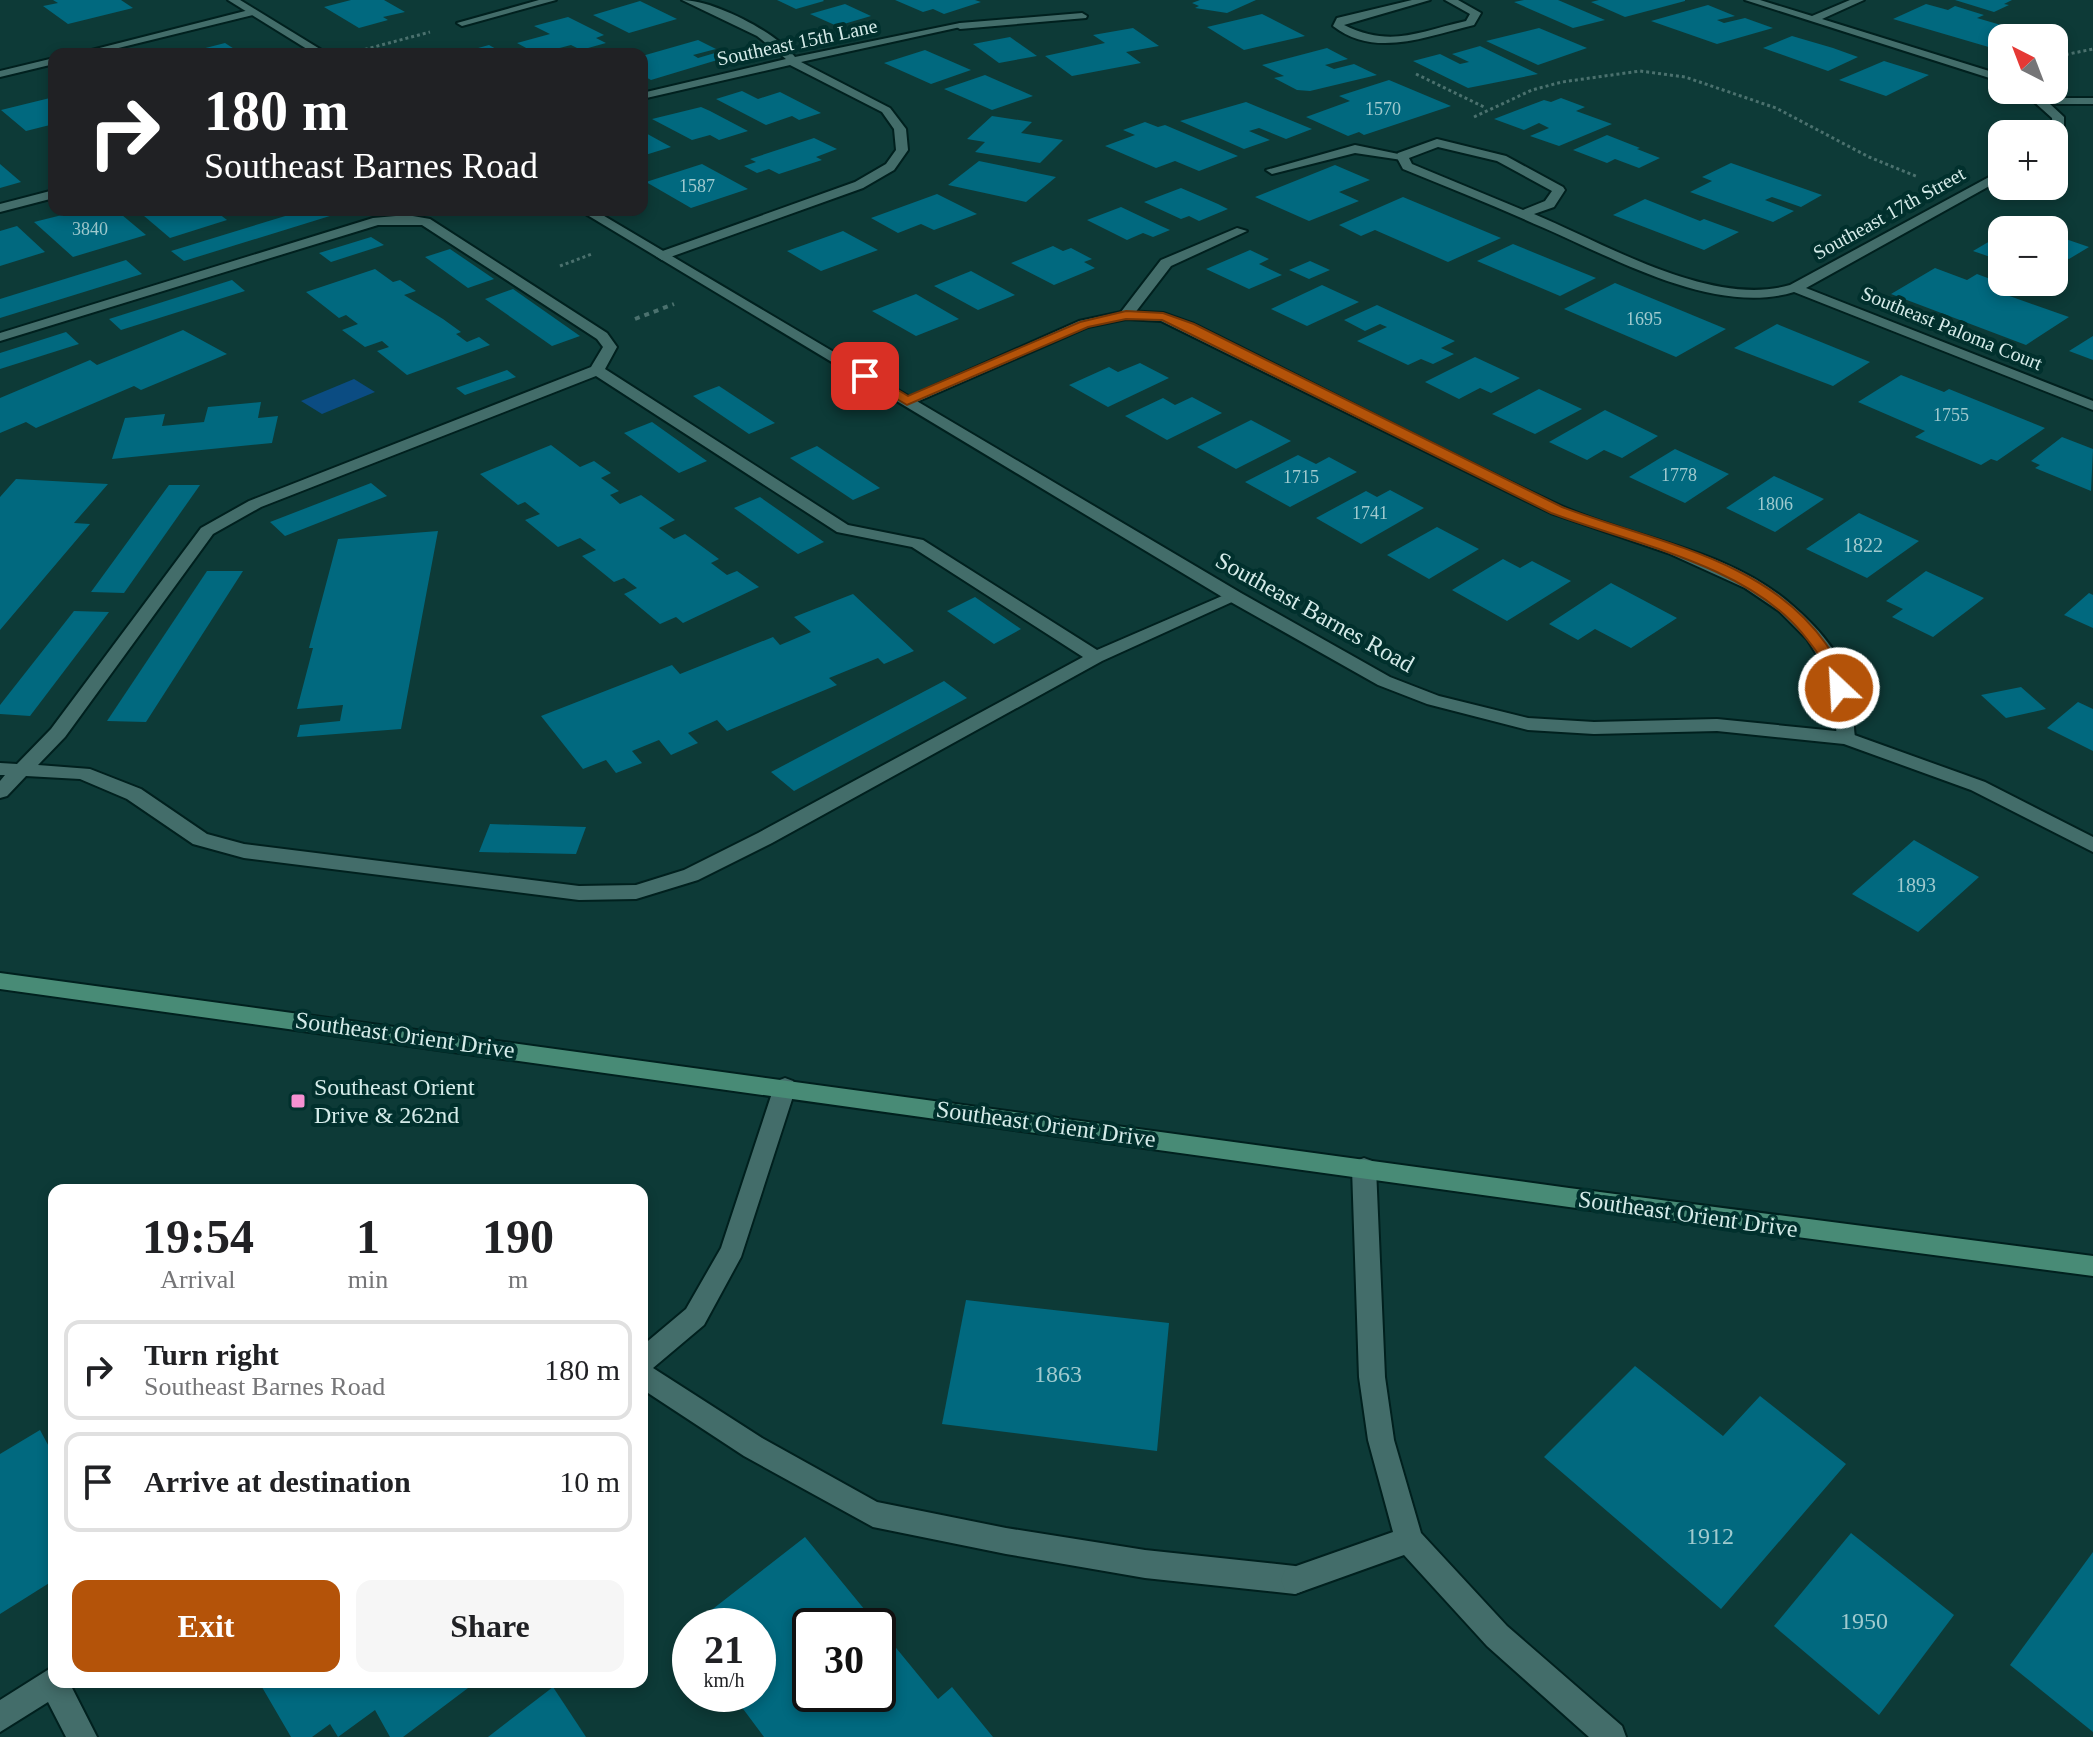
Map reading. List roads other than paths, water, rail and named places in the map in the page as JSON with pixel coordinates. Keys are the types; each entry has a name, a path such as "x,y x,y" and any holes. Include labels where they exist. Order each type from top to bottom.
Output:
{"main road":[{"name":"Southeast Orient Drive","path":"0,981 1797,1229 2093,1266"}],"street":[{"path":"233,0 313,48"},
{"path":"462,23 551,0"},
{"path":"662,256 859,185 890,167 902,150 900,129 886,110 794,63 788,51 768,38 687,0"},
{"path":"1425,0 1341,20 1338,26 1365,39 1387,42 1470,23 1476,13 1450,0"},
{"path":"1750,0 1988,75"},
{"path":"1814,19 1859,0"},
{"path":"106,48 253,12"},
{"name":"Southeast 15th Lane","path":"648,94 730,74 960,26 1082,16"},
{"path":"0,74 48,62"},
{"path":"2068,101 2093,101"},
{"path":"2046,104 2058,120"},
{"path":"1272,170 1355,149 1402,156 1437,143 1468,147 1541,176 1559,190 1550,204 1523,214"},
{"path":"1402,156 1407,166 1720,292 1762,296 1795,288"},
{"name":"Southeast 17th Street","path":"1795,288 1988,181"},
{"path":"0,208 48,196"},
{"name":"Southeast Barnes Road","path":"595,216 1235,597 1384,681 1433,700 1528,724 1594,728 1717,725 1846,738 1978,786 2093,845"},
{"path":"0,337 377,221 407,219 426,222 602,336 610,347 597,370 255,504 207,531 58,733 0,792"},
{"path":"1126,315 1166,263 1241,231"},
{"name":"Southeast Paloma Court","path":"1795,288 2093,406"},
{"path":"907,401 1084,324 1126,315 1163,317 1189,327 1557,510 1616,533 1671,547 1728,572 1782,605 1807,629 1837,673 1846,738"},
{"path":"597,370 843,529 917,543 1096,657"},
{"path":"0,769 83,773 134,794 200,839 244,851 579,893 636,892 691,875 765,838 1096,657 1235,597"},
{"path":"648,1357 695,1317 732,1250 785,1087"},
{"path":"1364,1168 1372,1377 1381,1440 1409,1540 1497,1636 1611,1737"},
{"path":"648,1379 753,1447 873,1514 1006,1541 1145,1564 1295,1580 1409,1540"},
{"path":"0,1717 48,1685"},
{"path":"56,1688 82,1737"}],"water":[{"path":"354,379 375,392 322,414 301,401"}],"place":[{"name":"Southeast Orient Drive & 262nd","path":"298,1101"}]}
